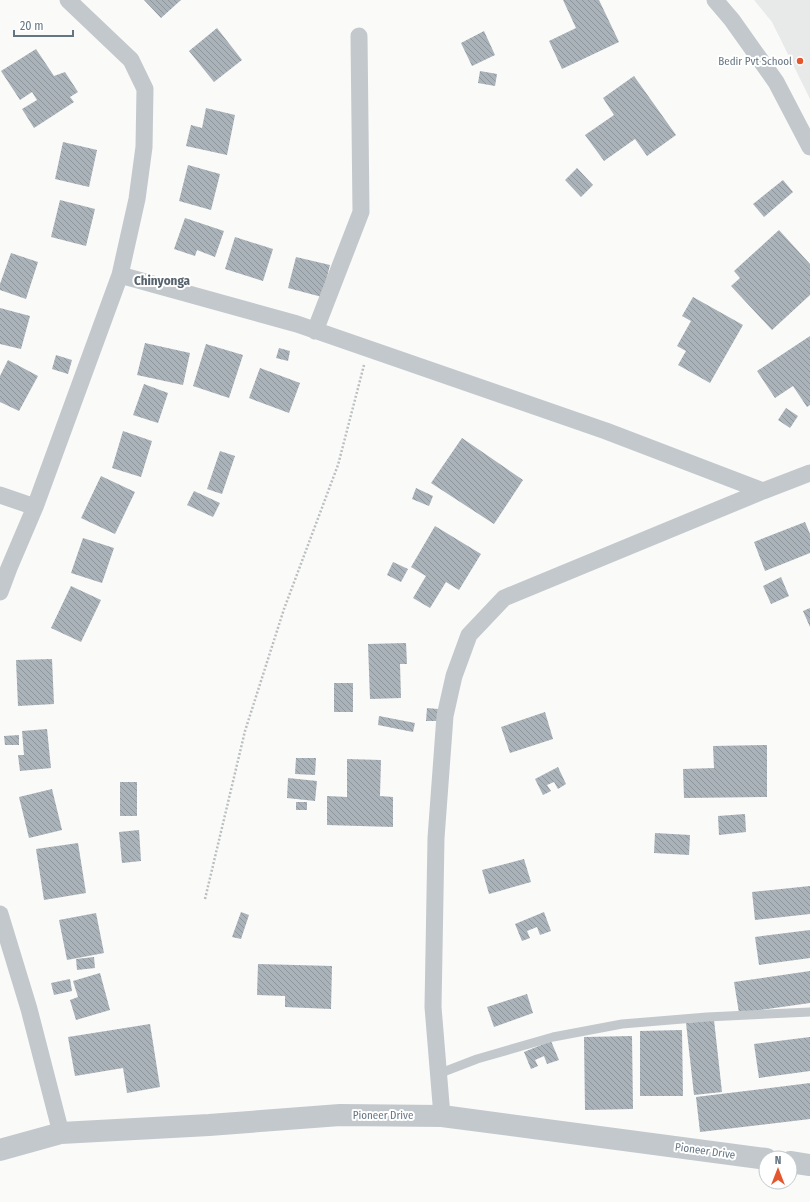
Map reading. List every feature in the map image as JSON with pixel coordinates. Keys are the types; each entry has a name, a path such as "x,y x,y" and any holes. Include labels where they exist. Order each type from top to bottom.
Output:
{"street":[{"path":"0,592 35,507 120,275 137,199 144,147 145,89 131,60 68,0"},
{"path":"715,0 732,20 776,82 810,147"},
{"path":"315,331 361,212 358,36"},
{"path":"120,275 289,322 606,431 763,491"},
{"path":"442,1116 433,1007 437,830 445,716 454,676 468,635 504,598 763,491 810,474"},
{"path":"0,495 35,507"},
{"path":"0,914 29,1009 61,1133"},
{"name":"Pioneer Drive","path":"0,1150 61,1133 209,1125 340,1115 442,1116 758,1158"},
{"path":"798,1163 810,1165"}],"lane":[{"path":"438,1074 477,1059 553,1037 622,1024 707,1017 810,1012"}],"path":[{"path":"205,899 245,731 284,609 338,466 368,349"}],"shaded area":[{"name":"Bedir Pvt School","path":"754,0 810,0 810,99 772,22"}],"building":[{"path":"144,0 181,0 161,18"},
{"path":"563,0 599,0 619,42 562,69 549,41 576,28"},
{"path":"217,28 242,60 214,82 189,51"},
{"path":"484,31 495,55 472,66 461,43"},
{"path":"36,49 54,76 65,72 78,92 70,97 74,102 34,128 22,109 37,100 32,92 20,100 1,71"},
{"path":"480,71 497,74 495,86 478,83"},
{"path":"634,76 676,135 647,156 635,139 604,161 585,135 614,115 603,98"},
{"path":"206,108 235,115 227,155 186,146 191,125 202,128"},
{"path":"63,142 97,150 89,187 55,179"},
{"path":"188,165 220,174 211,210 179,201"},
{"path":"577,168 593,185 581,197 565,180"},
{"path":"783,180 793,192 764,217 753,204"},
{"path":"60,200 95,209 86,246 51,237"},
{"path":"185,218 224,231 215,257 197,250 195,256 174,249"},
{"path":"779,230 810,264 810,295 772,330 731,286 740,278 734,271"},
{"path":"235,237 273,249 263,281 225,269"},
{"path":"11,253 38,262 26,299 0,290 0,284"},
{"path":"296,257 330,265 322,297 288,288"},
{"path":"693,297 743,325 710,383 678,365 686,351 677,346 691,321 682,316"},
{"path":"0,308 30,316 21,349 0,344"},
{"path":"810,336 810,405 807,407 793,386 775,398 757,371"},
{"path":"145,343 190,353 183,385 137,375"},
{"path":"206,344 243,355 229,398 193,386"},
{"path":"279,348 290,351 288,361 276,358"},
{"path":"56,355 72,360 68,374 52,369"},
{"path":"8,360 38,376 19,411 0,402 0,376"},
{"path":"260,368 300,383 289,413 249,398"},
{"path":"144,384 168,393 158,423 133,415"},
{"path":"786,408 798,416 790,428 778,420"},
{"path":"123,431 152,441 141,477 112,468"},
{"path":"462,438 523,480 494,524 431,483"},
{"path":"220,451 235,456 222,494 207,489"},
{"path":"101,476 135,492 115,534 81,518"},
{"path":"416,488 433,496 429,506 412,499"},
{"path":"194,491 220,503 213,517 187,505"},
{"path":"805,522 810,534 810,553 765,571 754,542"},
{"path":"435,526 481,554 459,590 446,582 430,608 413,598 426,576 411,567"},
{"path":"83,538 114,548 102,583 71,573"},
{"path":"393,562 408,569 401,582 387,575"},
{"path":"781,577 789,596 771,604 763,586"},
{"path":"71,586 101,600 81,642 51,628"},
{"path":"810,608 810,627 803,611"},
{"path":"406,643 407,664 400,664 401,698 370,699 368,644"},
{"path":"52,659 54,704 18,706 16,660"},
{"path":"334,683 353,683 353,712 334,712"},
{"path":"427,708 438,709 437,721 426,721"},
{"path":"545,712 553,739 510,753 501,727"},
{"path":"379,716 415,723 413,732 378,725"},
{"path":"47,729 51,768 20,771 18,755 24,755 22,731"},
{"path":"19,735 19,745 5,745 4,736"},
{"path":"767,745 767,797 684,798 683,769 714,768 713,746"},
{"path":"296,758 316,758 315,775 295,774"},
{"path":"347,759 381,760 380,796 393,797 393,827 327,825 327,796 347,797"},
{"path":"558,767 566,784 558,789 554,782 547,785 551,791 543,795 535,779"},
{"path":"288,778 317,781 315,801 287,798"},
{"path":"120,782 137,782 137,816 120,816"},
{"path":"52,789 62,830 29,838 19,797"},
{"path":"296,802 307,802 307,810 296,810"},
{"path":"745,814 746,832 719,835 718,816"},
{"path":"139,830 141,861 122,863 119,832"},
{"path":"655,833 690,835 689,855 654,853"},
{"path":"78,843 86,893 44,900 36,849"},
{"path":"524,859 531,882 489,894 482,870"},
{"path":"810,886 810,914 755,920 752,892"},
{"path":"241,912 249,915 241,939 232,937"},
{"path":"544,912 551,931 540,935 537,927 527,931 530,938 522,941 515,924"},
{"path":"96,913 104,953 67,960 59,920"},
{"path":"810,930 810,958 759,965 755,937"},
{"path":"94,957 95,968 77,970 76,959"},
{"path":"258,964 332,966 331,1009 285,1007 285,996 257,995"},
{"path":"810,971 810,1003 739,1013 734,982"},
{"path":"100,973 110,1010 76,1020 70,1000 78,997 73,981"},
{"path":"70,979 72,991 54,995 51,983"},
{"path":"527,994 533,1013 494,1027 487,1007"},
{"path":"714,1020 722,1092 694,1095 686,1023"},
{"path":"150,1024 160,1087 127,1093 123,1068 75,1076 68,1037"},
{"path":"682,1030 683,1096 640,1096 640,1031"},
{"path":"632,1036 633,1109 585,1110 584,1037"},
{"path":"810,1037 810,1071 759,1078 754,1044"},
{"path":"551,1041 559,1060 547,1064 544,1056 535,1060 538,1066 531,1069 524,1052"},
{"path":"810,1083 810,1119 700,1132 696,1097"}],"place":[{"name":"Bedir Pvt School","path":"800,61"}],"district":[{"name":"Chinyonga","path":"162,280"}]}
